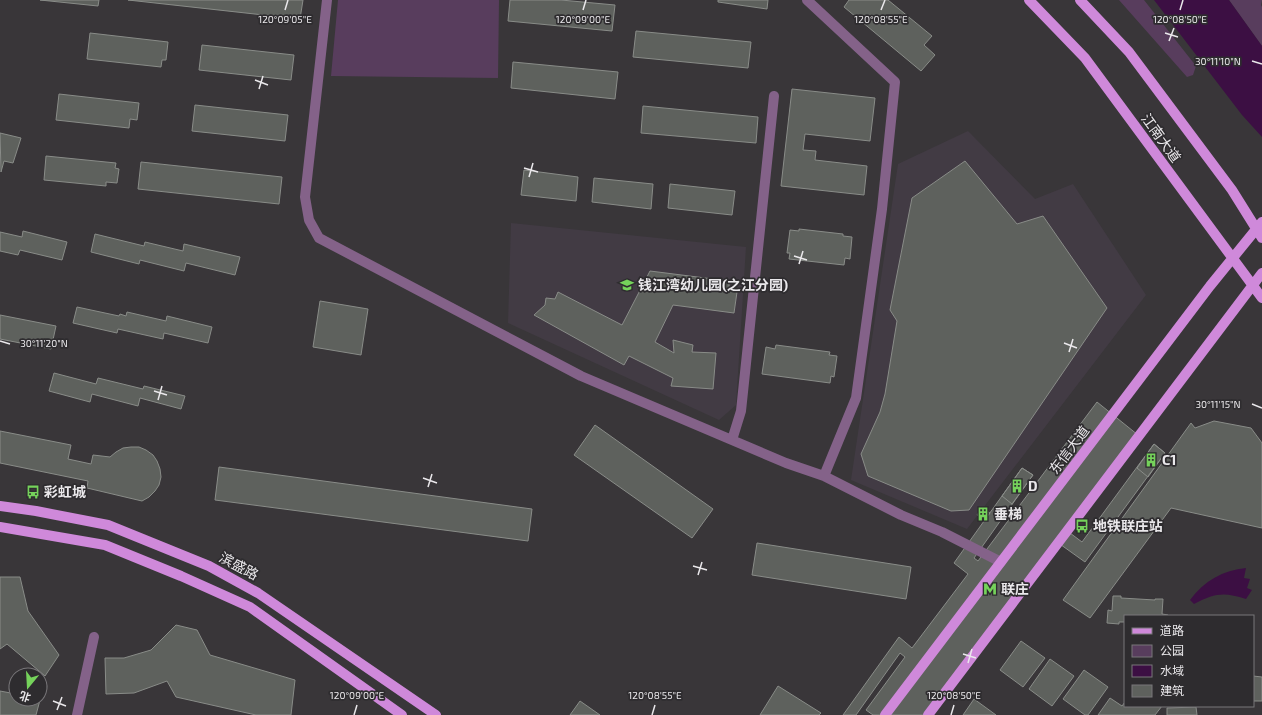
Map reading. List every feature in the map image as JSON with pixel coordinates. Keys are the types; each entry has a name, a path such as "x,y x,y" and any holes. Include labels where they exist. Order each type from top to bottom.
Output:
{"main road":[{"name":"江南大道","path":"1029,0 1084,58 1262,298"},
{"name":"江南大道","path":"1080,0 1128,52 1259,226 1262,238"},
{"name":"东信大道","path":"885,715 1210,286 1259,226"},
{"path":"928,715 1262,273"},
{"name":"滨盛路","path":"0,506 108,524 209,566 258,593 436,715"},
{"path":"0,526 105,545 182,576 250,607 402,715"}],"street":[{"path":"327,0 305,197 309,220 319,238 581,376 786,463 824,476 1001,562"},
{"path":"807,0 895,82 882,209 856,398 824,476"},
{"path":"732,440 741,411 774,96"},
{"path":"77,715 94,636"}],"shaded area":[{"path":"968,131 1035,199 1073,184 1146,295 967,529 851,480 898,164"},
{"name":"钱江湾幼儿园(之江分园)","path":"511,223 746,247 736,405 719,420 508,323"}],"green space":[{"path":"338,0 499,0 498,78 331,76"},
{"path":"1119,0 1144,0 1196,66 1193,75 1187,77"},
{"path":"1229,0 1262,0 1262,46"}],"water":[{"path":"1154,0 1229,0 1262,46 1262,137 1242,115"},
{"path":"1246,568 1244,578 1250,579 1247,588 1252,590 1246,599 1232,595 1220,595 1194,604 1190,600 1201,587 1222,574"}],"building":[{"path":"40,0 99,0 98,6"},
{"path":"128,0 303,0 300,19"},
{"path":"510,0 561,0 615,5 612,31 508,21"},
{"path":"718,0 768,0 767,9 718,2"},
{"path":"849,0 888,0 932,36 924,45 935,55 921,71 844,7"},
{"path":"636,31 751,42 748,68 633,57"},
{"path":"90,33 168,42 166,60 162,60 161,67 87,59"},
{"path":"202,45 294,55 291,80 199,70"},
{"path":"513,62 618,72 615,99 511,88"},
{"path":"792,89 875,98 870,141 805,134 803,150 816,151 815,160 867,166 864,195 781,186"},
{"path":"59,94 139,103 137,120 130,119 129,128 56,120"},
{"path":"195,105 288,115 285,141 192,131"},
{"path":"643,106 758,117 756,143 641,133"},
{"path":"0,133 21,138 13,163 4,161 1,172"},
{"path":"46,156 116,163 115,168 119,169 117,183 106,182 106,186 44,180"},
{"path":"965,161 1017,224 1043,216 1107,308 969,510 951,511 868,476 861,454 880,412 885,394 897,321 890,310 912,198"},
{"path":"141,162 282,177 279,204 138,189"},
{"path":"524,170 578,177 576,201 521,195"},
{"path":"594,178 653,184 651,209 592,202"},
{"path":"670,184 735,191 732,215 668,208"},
{"path":"799,229 843,234 843,236 852,237 850,259 845,258 844,265 789,259 790,253 787,253 790,230 799,231"},
{"path":"23,231 67,242 62,260 20,250 18,255 0,251 0,232 22,237"},
{"path":"95,234 144,246 145,242 183,251 184,244 240,257 235,275 186,263 184,271 140,260 139,264 91,252"},
{"path":"650,271 729,281 729,291 737,292 734,313 673,305 655,342 674,353 673,340 693,345 692,352 716,353 713,389 671,386 673,378 629,356 624,365 534,315 545,305 546,298 555,299 558,292 622,325"},
{"path":"320,301 368,309 361,355 313,347"},
{"path":"77,307 119,316 120,314 126,316 127,312 166,321 167,316 212,327 208,343 164,333 163,339 118,329 117,333 73,323"},
{"path":"0,315 56,326 51,349 0,339"},
{"path":"776,345 830,352 829,355 837,356 834,377 831,376 830,383 762,374 766,347 775,349"},
{"path":"54,373 96,384 98,378 143,389 144,386 185,396 181,409 140,398 138,406 92,394 90,402 49,391"},
{"name":"联庄","path":"1097,402 1138,435 1066,530 1082,542 1154,444 1165,453 1085,562 1057,542 928,715 873,715 866,710 905,657 900,653 856,715 843,715 899,637 912,648 968,574 954,563 1022,468 1033,475 974,558 978,561"},
{"path":"1214,421 1251,428 1262,443 1262,528 1171,508 1090,618 1063,600 1191,423 1195,428"},
{"path":"595,425 713,509 692,538 574,455"},
{"path":"0,431 71,445 68,459 91,464 93,455 110,457 123,448 139,447 153,455 157,461 161,477 159,485 149,497 142,501 87,488 88,481 0,463"},
{"name":"C1","path":"1154,444 1165,453 1148,477 1137,468"},
{"path":"219,467 532,509 528,541 215,500"},
{"name":"D","path":"1022,468 1033,475 1012,504 1002,496"},
{"name":"垂梯","path":"982,508 990,513 984,521 977,515"},
{"path":"757,543 911,567 906,599 752,575"},
{"path":"0,577 20,577 28,611 59,655 48,672 48,667 34,667 7,644 0,649"},
{"path":"1113,596 1121,596 1121,598 1163,599 1162,614 1168,615 1124,615 1124,622 1119,622 1119,624 1107,623 1108,610 1112,611"},
{"path":"176,625 197,630 210,655 295,680 291,715 256,715 176,697 167,681 134,693 106,694 105,658 124,658 151,650"},
{"path":"1021,641 1045,658 1023,687 1000,670"},
{"path":"1050,659 1074,676 1052,706 1029,689"},
{"path":"1084,670 1108,687 1088,715 1085,715 1063,699"},
{"path":"1254,676 1262,677 1262,701 1254,701"},
{"path":"778,686 821,713 819,715 760,715"},
{"path":"0,691 8,692 8,707 38,707 36,715 0,715"},
{"path":"1110,698 1122,706 1124,703 1124,707 1161,707 1155,715 1098,715"},
{"path":"974,699 996,715 963,715"},
{"path":"580,701 600,715 570,715"},
{"path":"1196,707 1197,715 1167,715 1167,708"}],"place":[{"name":"钱江湾幼儿园(之江分园)","path":"627,285"},
{"name":"C1","path":"1151,460"},
{"name":"D","path":"1017,486"},
{"name":"彩虹城","path":"33,492"},
{"name":"垂梯","path":"983,514"},
{"name":"地铁联庄站","path":"1082,526"},
{"name":"联庄","path":"990,589"}]}
